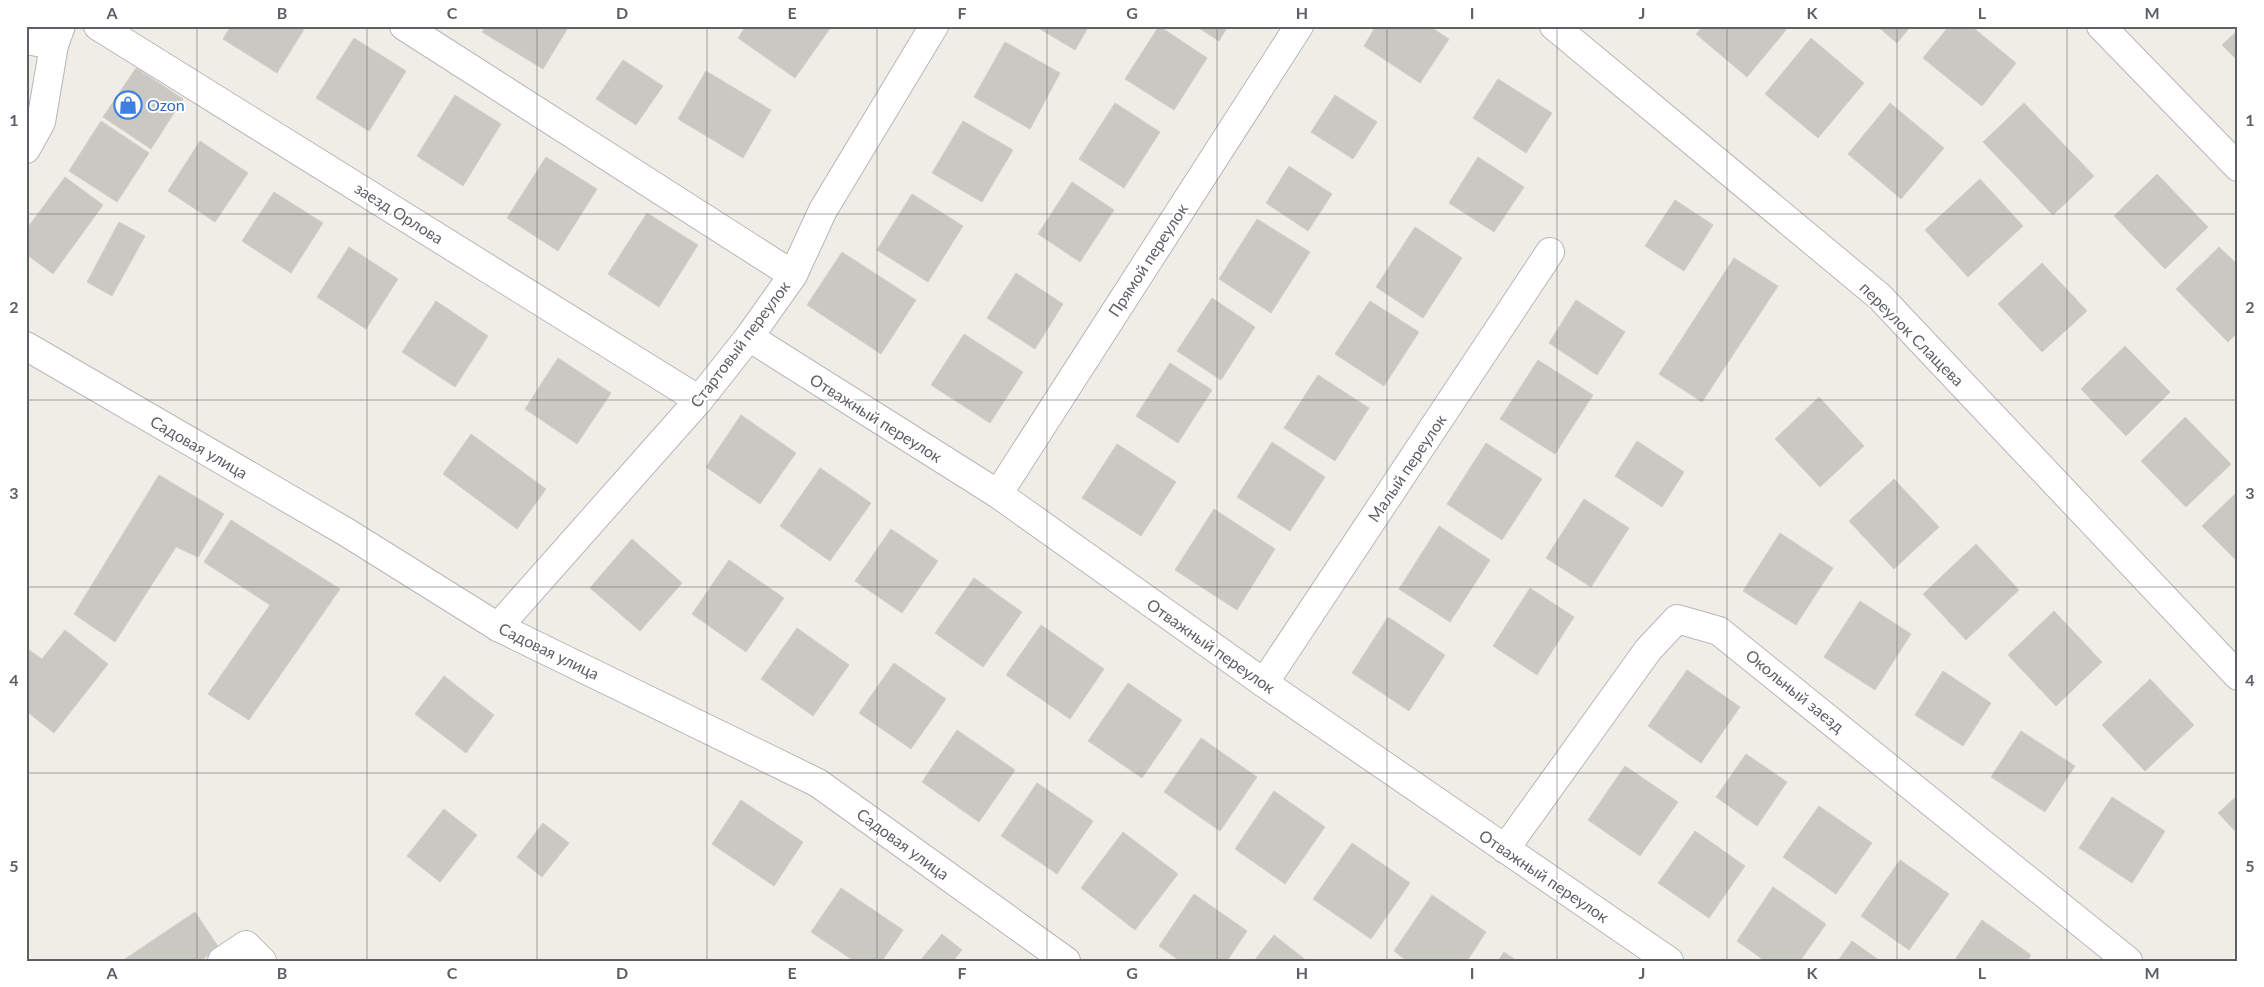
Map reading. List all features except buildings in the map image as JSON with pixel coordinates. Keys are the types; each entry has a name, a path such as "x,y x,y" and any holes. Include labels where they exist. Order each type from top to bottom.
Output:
{"street":[{"name":"заезд Орлова","path":"98,26 699,400"},
{"path":"404,26 793,275"},
{"name":"Стартовый переулок","path":"498,627 699,400 749,337 793,275 823,210 934,26"},
{"name":"Прямой переулок","path":"998,494 1299,26"},
{"name":"переулок Слащева","path":"1554,26 1880,298 2238,676"},
{"path":"2101,26 2238,167"},
{"path":"26,40 58,36 41,122 26,149"},
{"name":"Малый переулок","path":"1264,683 1550,252"},
{"name":"Отважный переулок","path":"749,337 998,494 1264,683 1670,961"},
{"name":"Садовая улица","path":"26,346 346,532 498,627 818,783 1066,961"},
{"name":"Окольный заезд","path":"1505,849 1648,650 1677,619 1719,631 2128,961"},
{"path":"222,961 246,945 262,961"}],"place":[{"name":"Ozon","path":"128,105"}]}
